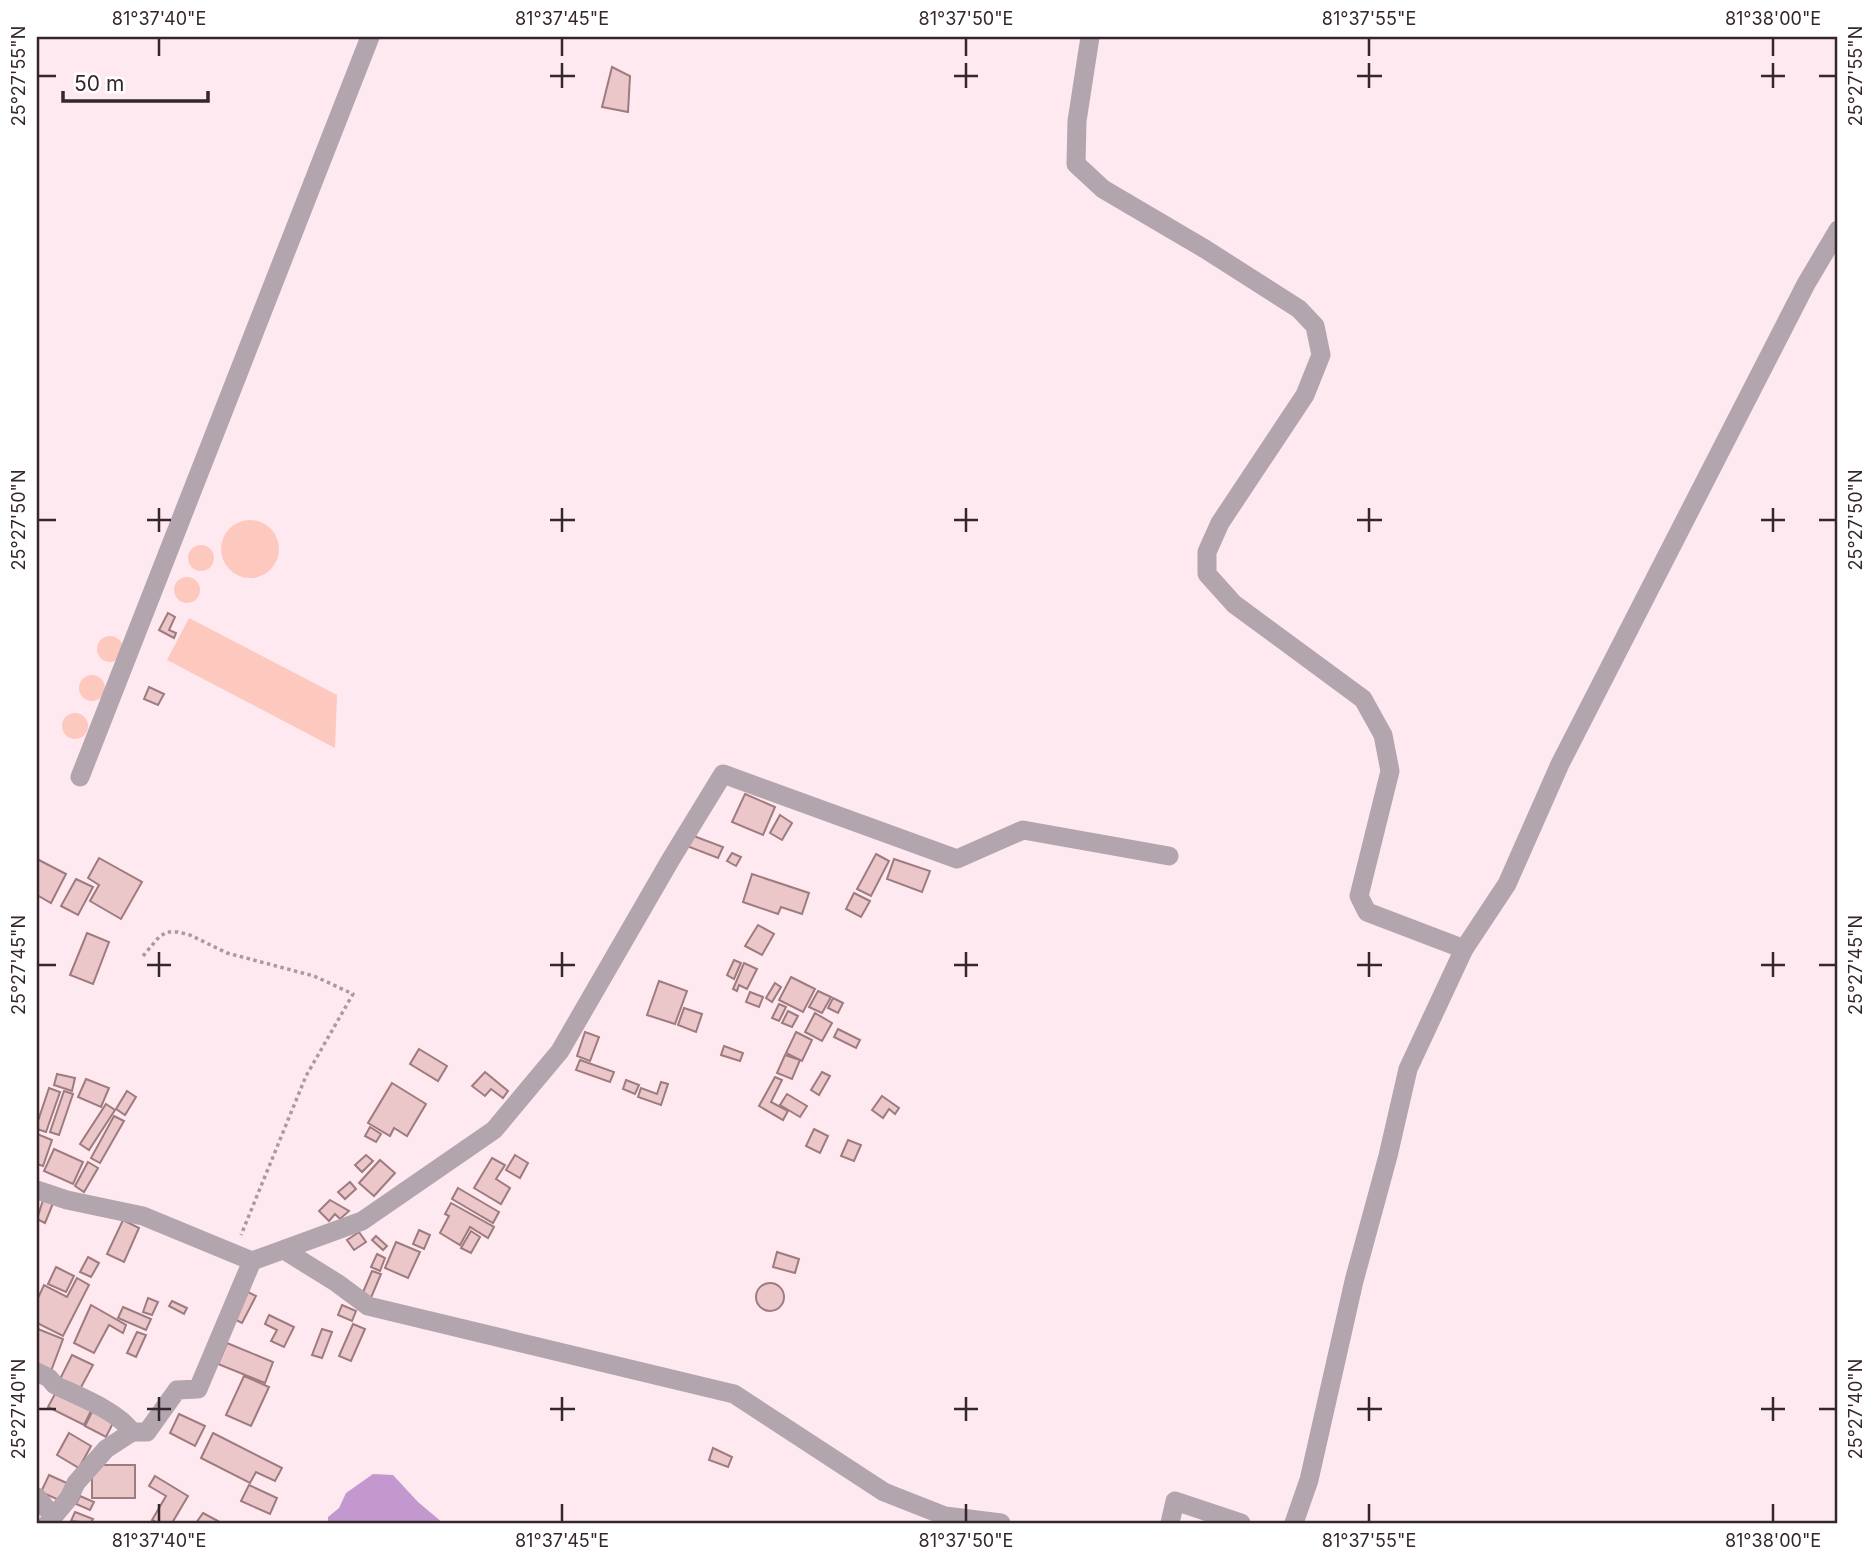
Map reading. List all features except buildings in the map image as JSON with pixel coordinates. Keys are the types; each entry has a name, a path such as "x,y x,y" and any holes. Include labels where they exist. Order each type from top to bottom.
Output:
{"street":[{"path":"80,777 370,37"},
{"path":"1090,37 1077,121 1076,164 1102,190 1217,256 1299,309 1315,326 1321,355 1305,395 1220,523 1207,552 1207,574 1234,604 1363,699 1383,736 1390,771 1359,896 1367,912 1464,949"},
{"path":"1294,1523 1308,1480 1354,1280 1388,1156 1408,1069 1464,949 1507,884 1560,764 1806,284 1838,230"},
{"path":"37,1190 67,1200 143,1216 242,1257 284,1250 362,1221 494,1130 560,1051 723,774 957,859 1023,830 1169,856"},
{"path":"284,1250 368,1306 734,1394 884,1492 945,1516 1001,1523"},
{"path":"37,1497 50,1519 69,1499 76,1483 106,1449 132,1432 147,1432 177,1390 198,1389 242,1257"},
{"path":"37,1372 49,1378 55,1385 110,1413 127,1424 132,1432"},
{"path":"1170,1523 1175,1501 1241,1523"}],"path":[{"path":"144,956 159,937 167,932 178,932 227,953 314,976 353,994 306,1076 242,1257"}],"shaded area":[{"path":"250,520 261,522 274,533 279,549 277,560 266,573 250,578 239,576 226,565 221,549 223,538 234,525"},
{"path":"201,545 210,549 214,558 210,567 201,571 192,567 188,558 192,549"},
{"path":"187,577 196,581 200,590 196,599 187,603 178,599 174,590 178,581"},
{"path":"189,618 337,695 335,748 167,660"},
{"path":"110,636 119,640 123,649 119,658 110,662 101,658 97,649 101,640"},
{"path":"92,675 101,679 105,688 101,697 92,701 83,697 79,688 83,679"},
{"path":"75,713 84,717 88,726 84,735 75,739 66,735 62,726 66,717"},
{"path":"373,1474 393,1475 418,1502 443,1523 328,1523 328,1517 339,1508 346,1493"}]}
